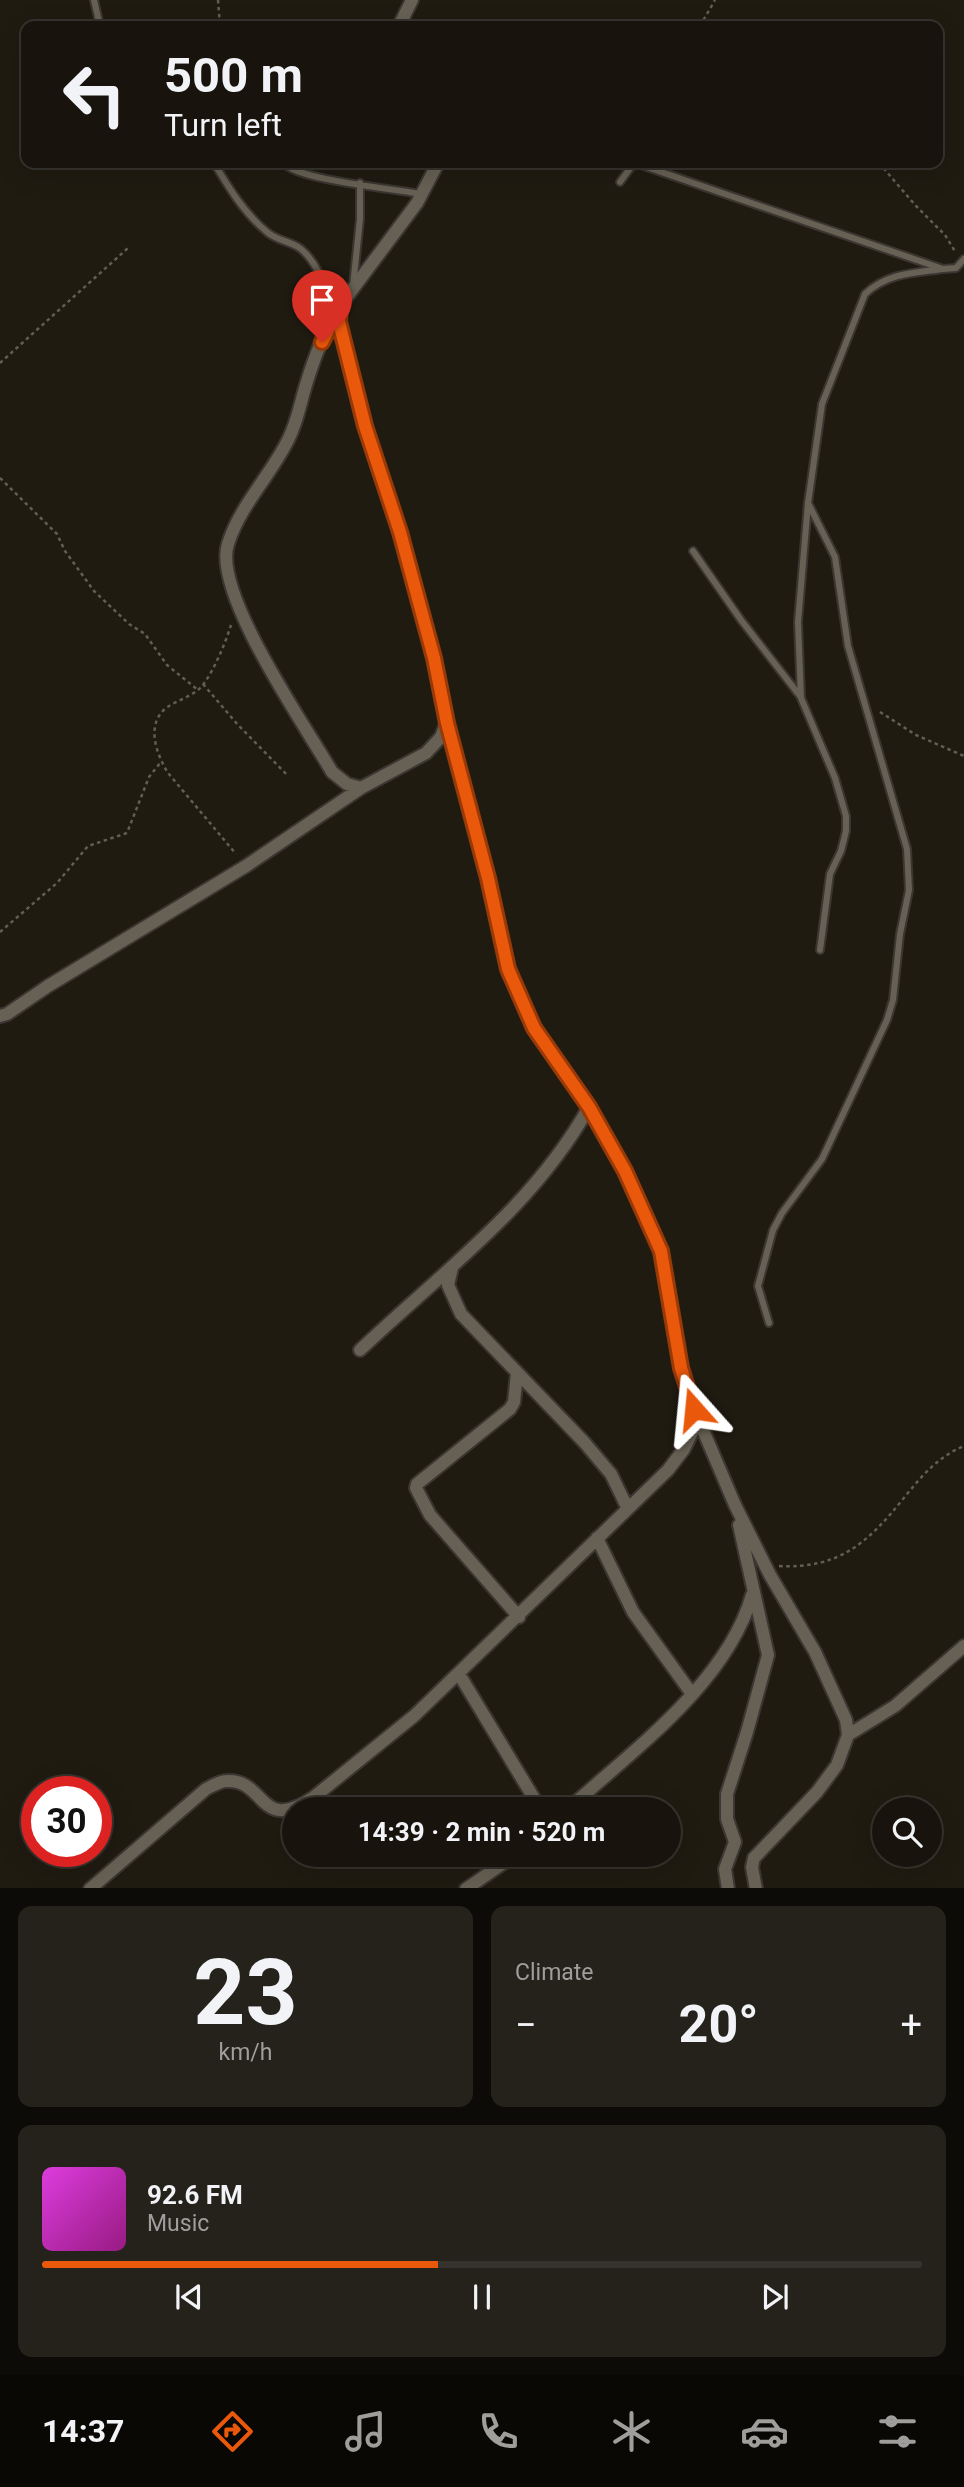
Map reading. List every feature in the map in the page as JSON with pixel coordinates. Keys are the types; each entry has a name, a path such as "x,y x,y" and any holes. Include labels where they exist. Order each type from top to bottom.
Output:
{"street":[{"path":"402,21 412,0"},
{"path":"345,799 338,778 263,658 229,580 225,557 228,543 237,525 295,426 306,385 328,326 353,286 380,254 421,194 435,168"},
{"path":"338,310 365,426 400,532 434,658 447,723 488,878 508,969 534,1028 589,1107 625,1171 661,1251 681,1368 699,1418 735,1505 836,1694 846,1720 848,1735 838,1765 817,1792 757,1852 752,1867 756,1888"},
{"path":"0,1016 246,866 361,788 426,753 441,737 447,723"},
{"path":"338,778 361,788"},
{"path":"360,1350 509,1214 541,1180 569,1142 589,1107"},
{"path":"452,1268 448,1285 461,1314 584,1442 611,1474 627,1507"},
{"path":"517,1373 514,1402 510,1409 417,1484 416,1488 430,1515 519,1617"},
{"path":"90,1888 206,1788 226,1781 244,1785 272,1809 281,1811 300,1807 414,1716 519,1617 668,1469 684,1449 699,1418"},
{"path":"728,1888 725,1869 735,1842 727,1819 727,1794 766,1670 768,1655 735,1505"},
{"path":"597,1538 633,1612 692,1693"},
{"path":"582,1797 646,1740 711,1673 737,1631 753,1591"},
{"path":"848,1735 895,1706 964,1646"},
{"path":"459,1674 533,1797"},
{"path":"466,1888 497,1867"}],"lane":[{"path":"94,0 99,21"},
{"path":"217,168 235,198 265,231 274,238 297,247 309,259 338,310"},
{"path":"290,168 295,172 421,194"},
{"path":"620,182 630,168"},
{"path":"654,168 943,269 950,270 963,262"},
{"path":"353,286 360,219 360,183"},
{"path":"801,698 798,622 808,503 822,404 865,294 876,284 897,275 943,269"},
{"path":"769,1323 758,1286 773,1230 782,1213 822,1159 887,1020 893,1000 910,872 897,808 848,646 835,557 808,503"},
{"path":"693,551 741,620 801,698 835,778 846,816 846,831 841,851 830,874 820,950"}],"path":[{"path":"219,0 220,21"},
{"path":"703,20 715,0"},
{"path":"883,168 945,235 963,262"},
{"path":"0,363 128,248"},
{"path":"0,478 57,534 65,551 94,591 129,624 145,634 167,665 198,690"},
{"path":"232,624 203,684 198,690 165,709 158,717 154,738 161,762 246,866"},
{"path":"203,684 238,725 288,776"},
{"path":"863,702 916,735 964,755"},
{"path":"0,932 57,883 88,846 127,833 149,777 161,762"},
{"path":"766,1566 805,1567 836,1560 891,1515 925,1471 952,1451 964,1446"}],"route":[{"path":"322,342 340,306 339,322 351,361 365,426 400,532 434,658 447,723 488,878 508,969 534,1028 589,1107 625,1171 661,1251 681,1368 694,1409"}]}
